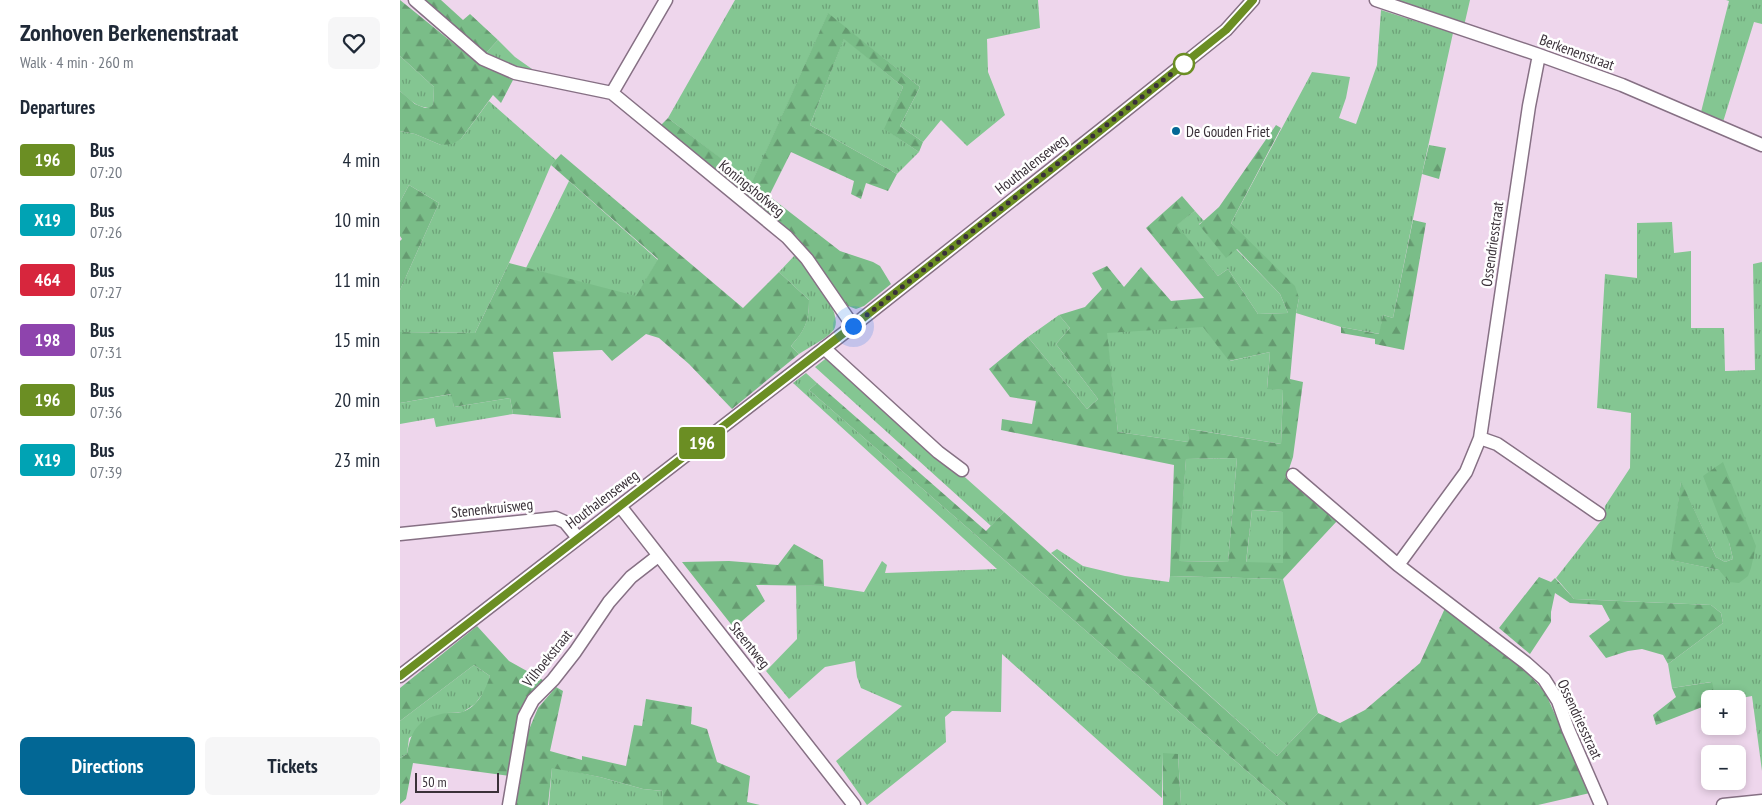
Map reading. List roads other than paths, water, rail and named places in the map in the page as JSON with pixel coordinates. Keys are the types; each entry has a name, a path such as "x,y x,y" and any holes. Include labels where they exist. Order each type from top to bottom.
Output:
{"street":[{"name":"Koningshofweg","path":"415,0 483,59 494,65 515,74 612,93 787,237 807,259 853,326"},
{"path":"612,93 666,0"},
{"name":"Houthalenseweg","path":"400,676 853,326 1226,30 1253,0"},
{"name":"Berkenenstraat","path":"1383,1 1622,85 1762,145"},
{"name":"Ossendriesstraat","path":"1398,565 1466,472 1480,438 1529,106 1539,55"},
{"path":"824,348 938,452 962,470"},
{"path":"1480,438 1497,444 1599,514"},
{"name":"Ossendriesstraat","path":"1293,476 1398,565 1526,663 1544,679 1558,701 1601,805"},
{"name":"Steentweg","path":"620,506 854,805"},
{"name":"Stenenkruisweg","path":"400,534 556,518 565,522 578,538"},
{"name":"Vilhoekstraat","path":"509,805 524,717 533,700 575,652 604,609 631,577 658,556"},
{"path":"1723,805 1762,801"}],"place":[{"name":"De Gouden Friet","path":"1176,131"}]}
